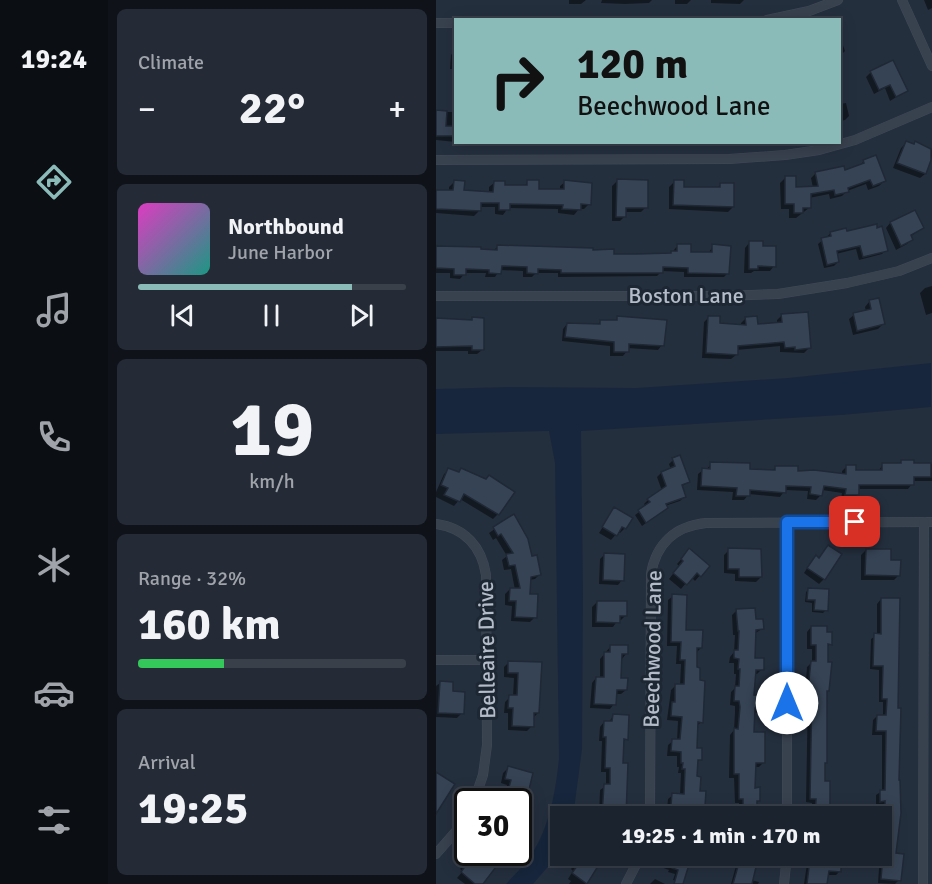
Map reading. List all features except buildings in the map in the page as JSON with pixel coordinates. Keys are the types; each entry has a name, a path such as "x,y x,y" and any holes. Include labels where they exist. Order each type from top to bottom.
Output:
{"street":[{"path":"776,18 809,11 838,0"},
{"path":"902,0 931,66"},
{"path":"436,23 454,23"},
{"path":"841,144 931,108"},
{"path":"436,160 729,159 785,155 841,144"},
{"name":"Boston Lane","path":"436,296 778,294 828,287 868,278 907,268 931,258"},
{"path":"787,522 787,806"},
{"path":"923,884 927,522"},
{"name":"Beechwood Lane","path":"650,806 651,574 655,556 672,534 690,525 714,523 927,522"},
{"name":"Belleaire Drive","path":"436,524 449,527 466,536 476,547 483,560 487,585 486,757 478,788"},
{"path":"436,660 487,660"},
{"path":"437,850 454,833"},
{"path":"626,884 635,866"},
{"path":"784,884 786,866"}],"water":[{"path":"931,363 931,407 841,415 581,431 582,749 575,806 551,806 559,758 555,463 549,431 436,434 436,389 636,388 788,378"},
{"path":"550,809 550,864 533,884 506,884 522,866 532,866 532,854 544,830"}],"route":[{"path":"787,703 787,522 855,522"}]}
